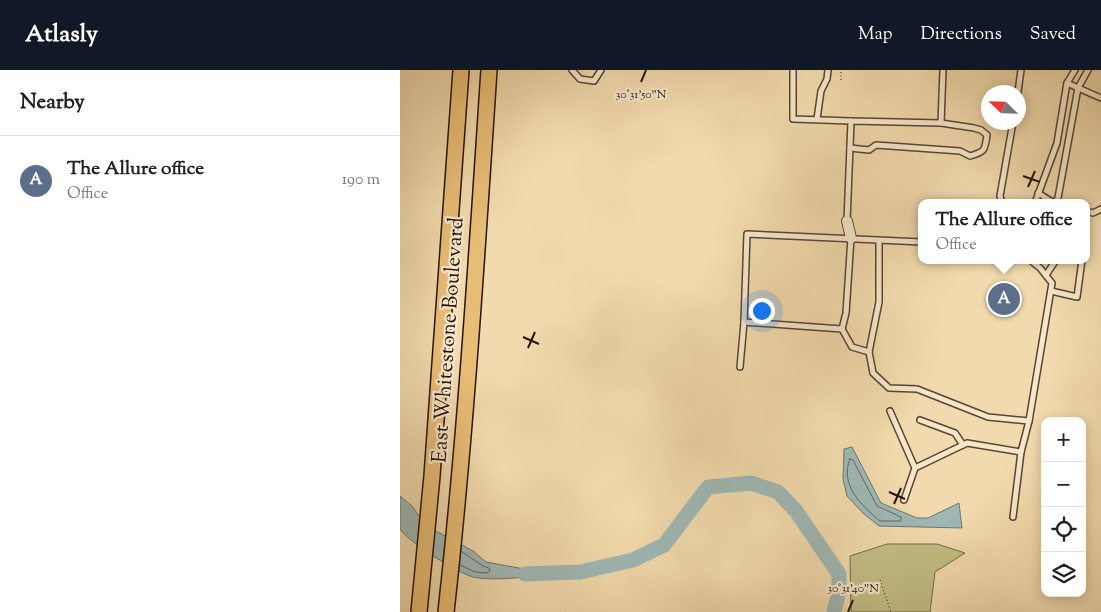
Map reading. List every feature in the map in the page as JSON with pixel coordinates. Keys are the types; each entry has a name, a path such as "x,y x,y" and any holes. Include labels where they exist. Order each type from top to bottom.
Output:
{"main road":[{"name":"East Whitestone Boulevard","path":"419,612 432,476 462,70"},
{"name":"East Whitestone Boulevard","path":"446,612 459,497 469,380 489,70"}],"street":[{"path":"848,221 851,238"}],"lane":[{"path":"572,70 580,79 594,81 601,70"},
{"path":"794,70 793,119 941,124 981,130 986,135 985,148 980,154 970,156 960,151 876,145 870,150 850,148"},
{"path":"817,119 821,90 828,79 828,70"},
{"path":"941,124 943,70"},
{"path":"1019,85 1021,70"},
{"path":"1036,199 1056,143 1068,83 1075,70"},
{"path":"1057,199 1078,88 1088,70"},
{"path":"1068,83 1101,98"},
{"path":"848,221 852,121"},
{"path":"1001,199 1012,130"},
{"path":"1038,193 1048,199"},
{"path":"1090,212 1093,213 1101,208"},
{"path":"740,367 744,322 747,234 918,242"},
{"path":"851,238 846,313 842,329 852,347 869,352"},
{"path":"879,241 878,302 869,352 873,373 889,388 917,389 988,417 1029,421"},
{"path":"1013,516 1021,452 1029,421 1052,283 1046,274 1035,264"},
{"path":"1046,274 1053,264"},
{"path":"1051,291 1077,297 1081,264"},
{"path":"744,322 842,329"},
{"path":"890,411 915,468 904,500"},
{"path":"920,420 956,434 963,445"},
{"path":"915,468 967,443 1021,452"}],"path":[{"path":"841,70 841,80"},
{"path":"880,580 891,612"}],"shaded area":[{"path":"887,544 937,544 965,553 935,572 930,612 851,612 850,556"}],"water":[{"path":"852,447 881,503 917,518 928,518 959,503 962,528 879,526 864,514 847,496 843,479 844,449"},
{"path":"400,496 413,507 425,525 473,551 486,562 546,573 520,578 499,579 473,577 465,574 423,549 400,529"}],"waterway":[{"path":"525,574 580,572 633,560 664,545 708,487 751,483 778,492 796,511 839,574 839,591 834,612"},
{"path":"836,605 840,612"}],"place":[{"name":"The Allure office","path":"1004,299"}]}
